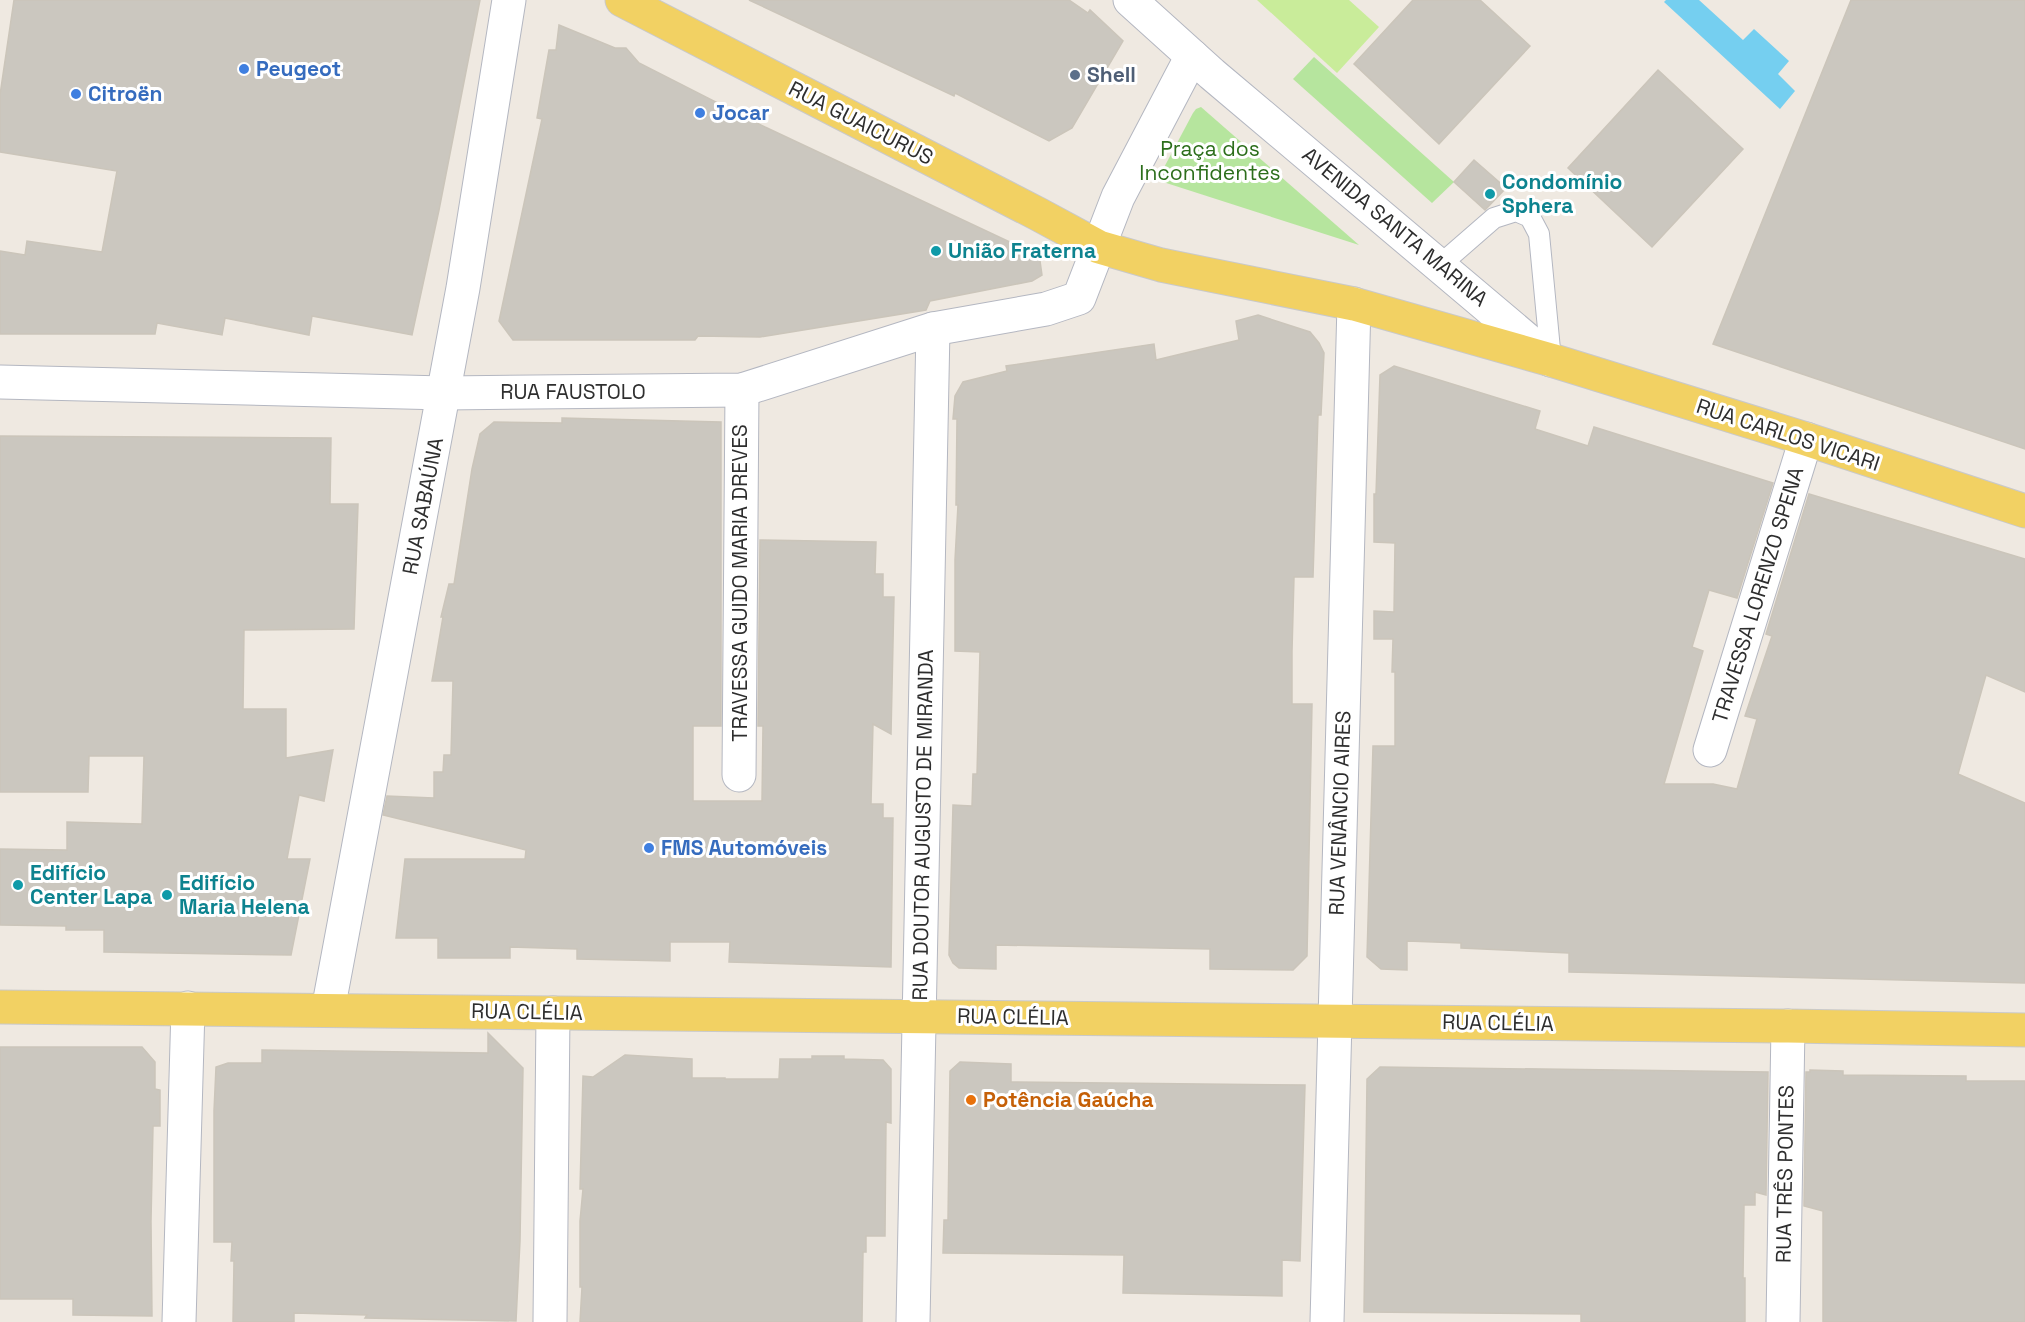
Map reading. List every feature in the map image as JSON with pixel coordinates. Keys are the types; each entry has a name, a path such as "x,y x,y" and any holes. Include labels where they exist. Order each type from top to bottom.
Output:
{"main road":[{"name":"RUA GUAICURUS","path":"622,0 1038,214 1099,248"},
{"path":"1099,248 1161,265 1354,304 1551,360"},
{"name":"RUA CARLOS VICARI","path":"1551,360 2025,511"},
{"name":"RUA CLÉLIA","path":"0,1006 2025,1030"}],"street":[{"name":"RUA SABAÚNA","path":"328,1010 463,288 509,0"},
{"name":"AVENIDA SANTA MARINA","path":"1130,0 1192,56 1551,360"},
{"path":"1099,248 1118,197 1192,56"},
{"name":"RUA FAUSTOLO","path":"0,382 444,393 742,390 933,329 1046,309 1080,298 1099,248"},
{"name":"RUA VENÂNCIO AIRES","path":"1327,1322 1354,304"},
{"name":"RUA DOUTOR AUGUSTO DE MIRANDA","path":"912,1322 933,329"},
{"name":"TRAVESSA GUIDO MARIA DREVES","path":"739,775 742,390"},
{"name":"TRAVESSA LORENZO SPENA","path":"1710,750 1806,440"},
{"path":"179,1322 188,1008"},
{"path":"550,1322 553,1013"},
{"name":"RUA TRÊS PONTES","path":"1783,1322 1788,1026"}],"lane":[{"path":"1440,265 1494,219 1516,211 1530,217 1539,234 1551,360"}],"green space":[{"path":"1257,0 1349,0 1379,27 1337,73"},
{"path":"1314,57 1454,182 1432,203 1293,79"},
{"name":"Praça dos Inconfidentes","path":"1201,107 1359,245 1160,181 1160,175 1193,113"}],"water":[{"path":"1666,0 1699,0 1743,40 1754,29 1789,61 1778,74 1795,91 1780,109 1664,2"}],"building":[{"path":"14,0 480,0 412,335 312,316 309,335 225,318 222,335 157,323 155,334 0,334 0,251 25,255 27,241 102,252 117,171 0,152 0,95"},
{"path":"749,0 1069,0 1088,13 1090,10 1123,41 1072,128 1049,141 955,93 954,96"},
{"path":"1413,0 1480,0 1530,46 1439,144 1354,64"},
{"path":"1851,0 2025,0 2025,449 1713,344"},
{"path":"559,25 615,48 626,48 639,63 765,127 1033,253 1040,261 1042,275 1032,281 930,301 926,310 760,337 698,336 695,340 513,340 499,321 542,119 537,118 549,50 556,50"},
{"path":"1658,70 1743,149 1652,247 1568,168"},
{"path":"1474,160 1506,188 1485,210 1454,182"},
{"path":"1258,315 1310,332 1324,353 1321,415 1318,415 1313,577 1294,577 1292,704 1312,704 1307,956 1293,970 1210,969 1210,949 996,945 996,969 959,968 949,955 953,805 972,806 973,774 977,774 980,652 955,651 955,560 958,505 956,505 957,419 953,419 955,396 963,382 1007,371 1006,366 1154,344 1156,360 1239,340 1236,321"},
{"path":"1394,366 1540,411 1535,429 1588,446 1594,427 1773,483 1737,598 1709,590 1692,647 1703,651 1664,784 1713,784 1737,789 1757,719 1745,716 1772,636 1766,634 1809,494 2025,559 2025,692 1986,675 1958,774 2025,803 2025,983 1569,972 1569,953 1461,948 1461,943 1407,941 1407,970 1381,969 1367,957 1373,746 1395,746 1393,639 1374,639 1374,611 1394,612 1395,543 1374,542 1374,494 1376,494 1380,375"},
{"path":"562,418 721,422 721,726 693,726 693,801 762,801 763,726 758,726 760,540 876,542 875,574 883,574 883,597 894,597 891,734 873,724 871,804 883,804 883,818 893,818 891,967 729,962 730,942 670,942 670,961 577,959 577,949 510,947 510,958 438,958 438,938 396,938 405,859 525,859 526,850 383,815 387,796 434,798 434,772 443,772 444,755 451,755 453,681 432,681 443,617 441,617 449,584 454,584 472,469 480,434 494,422 562,423"},
{"path":"0,436 331,438 330,504 358,504 354,629 244,630 243,709 286,709 286,758 333,750 324,801 299,795 287,859 310,859 291,955 104,952 104,930 66,930 66,926 0,925 0,849 67,850 67,822 142,824 144,756 89,756 88,792 0,792"},
{"path":"488,1033 523,1068 516,1321 365,1318 367,1315 294,1313 294,1322 233,1322 232,1242 214,1242 216,1067 228,1063 262,1063 262,1050 488,1053"},
{"path":"0,1047 142,1047 155,1062 155,1089 160,1090 160,1126 153,1126 152,1316 73,1315 73,1299 0,1299"},
{"path":"625,1055 692,1059 692,1078 779,1079 780,1059 812,1059 812,1056 883,1060 891,1069 891,1123 886,1122 885,1236 866,1236 866,1252 863,1252 862,1322 580,1322 583,1076 593,1077"},
{"path":"960,1062 1011,1064 1011,1082 1305,1085 1300,1261 1282,1260 1282,1296 1123,1293 1124,1255 943,1253 944,1220 948,1220 950,1071"},
{"path":"1380,1067 1768,1072 1766,1195 1755,1192 1755,1205 1744,1205 1745,1322 1581,1322 1581,1314 1364,1312 1367,1079"},
{"path":"1810,1070 1843,1071 1843,1075 1966,1076 1966,1081 2025,1081 2025,1322 1823,1322 1823,1211 1804,1206 1806,1072"}],"place":[{"name":"Peugeot","path":"244,69"},
{"name":"Shell","path":"1075,75"},
{"name":"Citroën","path":"76,94"},
{"name":"Jocar","path":"700,113"},
{"name":"Condomínio Sphera","path":"1490,194"},
{"name":"União Fraterna","path":"936,251"},
{"name":"FMS Automóveis","path":"649,848"},
{"name":"Edifício Center Lapa","path":"18,885"},
{"name":"Edifício Maria Helena","path":"167,895"},
{"name":"Potência Gaúcha","path":"971,1100"}]}
